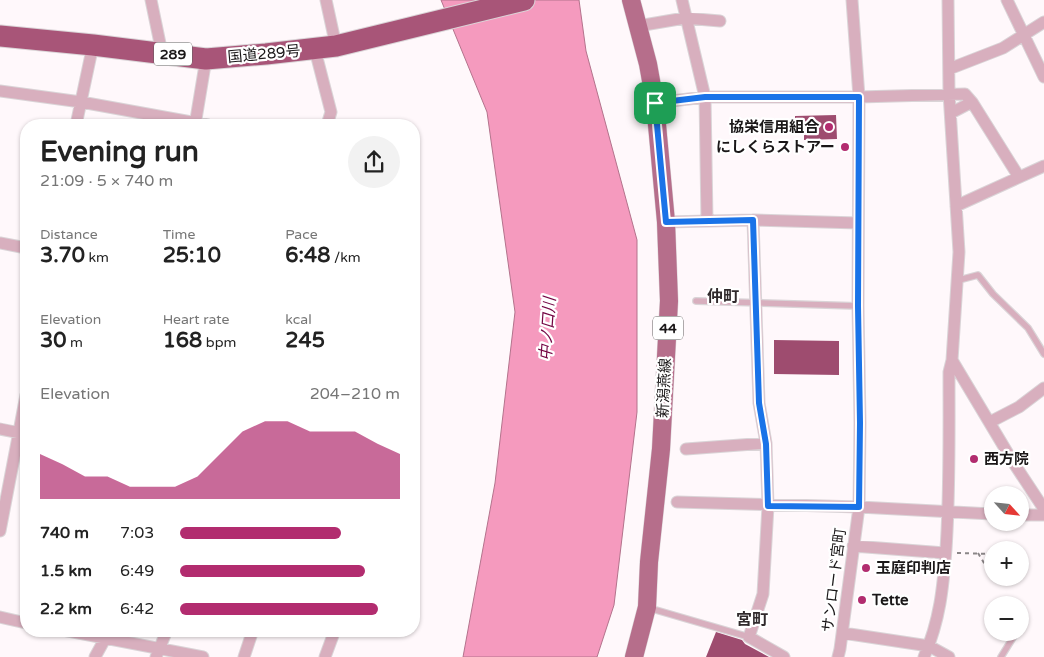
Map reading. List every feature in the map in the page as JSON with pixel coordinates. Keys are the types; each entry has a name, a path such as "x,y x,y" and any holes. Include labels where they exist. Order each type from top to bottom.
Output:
{"highway":[{"name":"国道289号","path":"0,36 93,44 206,58 315,50 524,0"}],"main road":[{"name":"新潟燕線","path":"631,0 655,103 666,222 669,301 660,450 649,562 647,607 634,657"}],"street":[{"path":"151,0 162,53"},
{"path":"326,0 341,45"},
{"path":"682,0 705,97 707,221"},
{"name":"サンロード宮町","path":"838,657 859,507 859,97 852,0"},
{"path":"924,657 939,614 945,553 948,512 949,372 952,360 959,280 949,93 948,0"},
{"path":"1007,0 1044,77"},
{"path":"638,26 685,18 720,21"},
{"path":"949,69 1003,48 1044,22"},
{"path":"77,119 93,44"},
{"path":"315,50 334,119"},
{"path":"196,119 206,58"},
{"path":"0,91 81,102 169,119"},
{"path":"655,103 705,97 859,97 965,94 972,102 1019,177"},
{"path":"951,113 972,102"},
{"path":"329,119 332,112"},
{"path":"956,206 1044,166"},
{"path":"666,222 753,220 858,223"},
{"path":"753,220 759,403 766,444 768,506 763,594 749,637 784,657"},
{"path":"0,243 20,247"},
{"path":"952,360 1044,510 1029,513"},
{"path":"990,422 1019,407 1044,388"},
{"path":"0,429 20,433"},
{"path":"686,449 766,444"},
{"path":"0,531 20,447"},
{"path":"677,502 859,507 984,514"},
{"path":"853,546 945,553"},
{"path":"0,617 20,622"},
{"path":"842,633 929,646 950,657"},
{"path":"95,657 105,637"},
{"path":"114,637 158,653 203,657"},
{"path":"158,653 164,637"},
{"path":"244,657 251,637"},
{"path":"325,657 332,637"}],"lane":[{"path":"959,280 978,275 993,294 1028,328 1044,354"},
{"path":"696,301 858,306"},
{"path":"647,607 749,637"},
{"path":"1001,657 1011,641"}],"path":[{"path":"945,553 984,553"},
{"path":"978,553 984,564"}],"water":[{"name":"中ノ口川","path":"441,0 579,0 586,51 637,240 637,412 614,605 597,657 463,657 495,483 515,312 487,112"}],"building":[{"path":"836,115 837,139 804,140 804,134 795,134 795,116"},
{"path":"774,340 839,341 839,375 774,374"},
{"path":"716,632 742,640 745,644 769,657 706,657"}],"place":[{"name":"協栄信用組合","path":"829,127"},
{"name":"にしくらストアー","path":"845,147"},
{"name":"西方院","path":"974,459"},
{"name":"玉庭印判店","path":"866,568"},
{"name":"Tette","path":"862,600"}],"district":[{"name":"仲町","path":"723,296"},
{"name":"宮町","path":"752,619"}],"route":[{"path":"705,97 859,97 859,507 768,506 766,444 759,403 753,220 666,222 655,103 705,97"}]}
